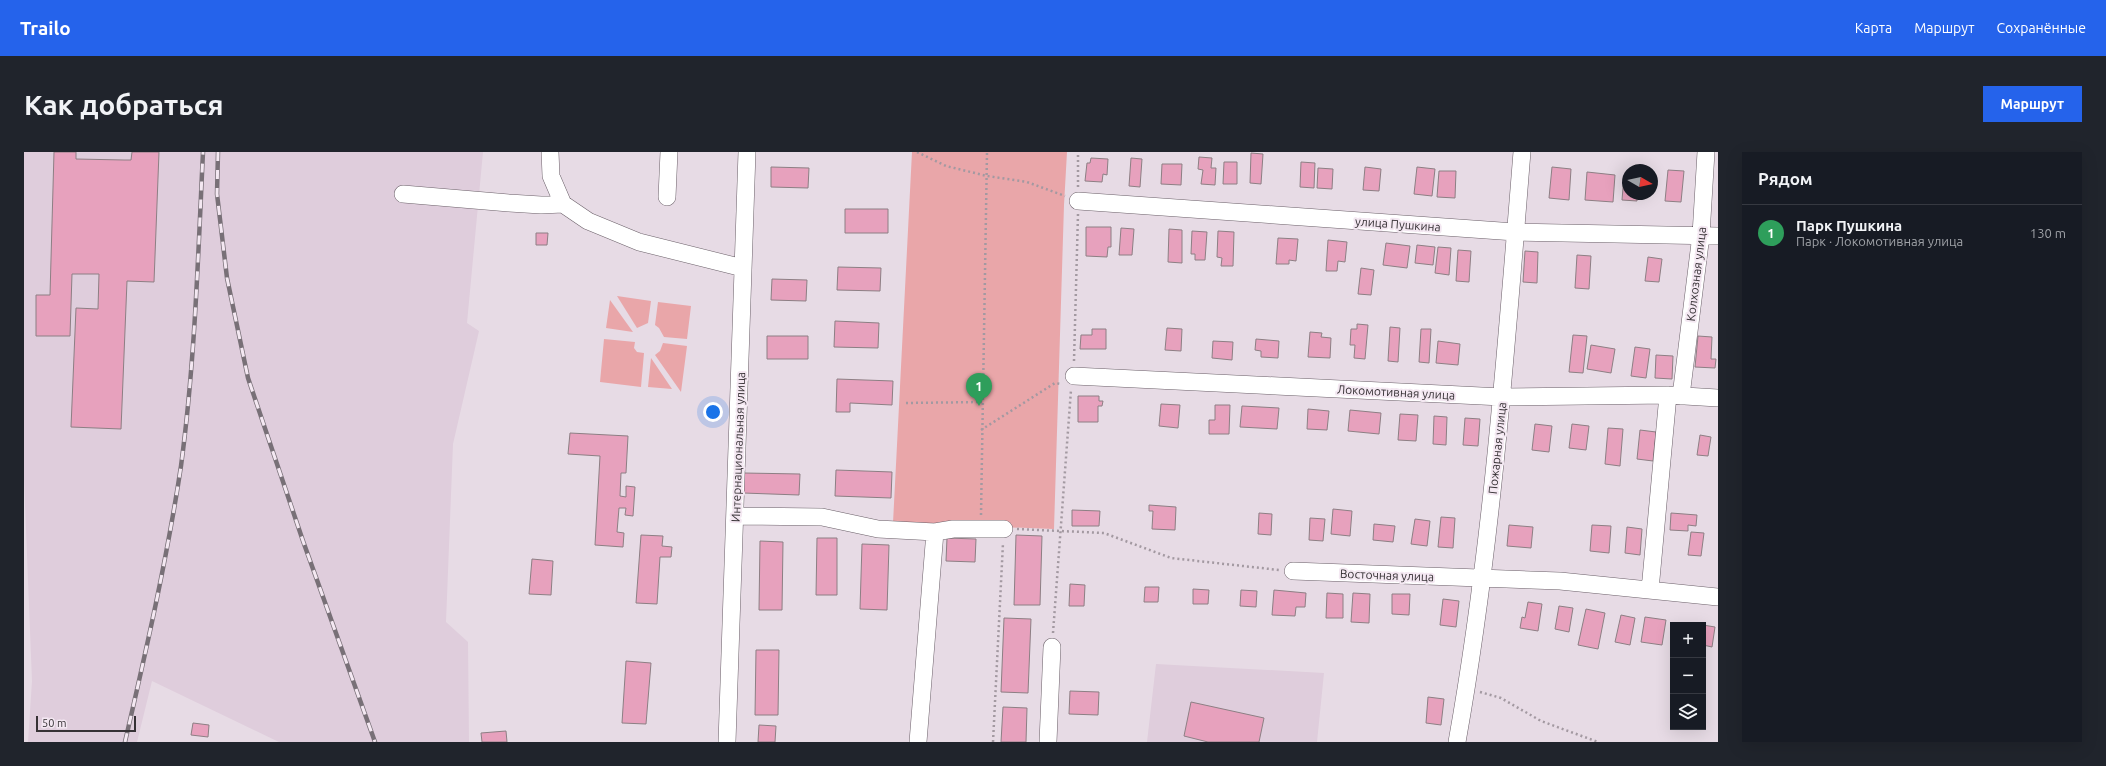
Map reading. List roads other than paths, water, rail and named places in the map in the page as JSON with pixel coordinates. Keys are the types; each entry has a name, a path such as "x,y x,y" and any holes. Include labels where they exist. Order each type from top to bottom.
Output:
{"street":[{"path":"550,152 551,176 563,204 588,221 639,242 743,268"},
{"path":"667,197 669,152"},
{"name":"Интернациональная улица","path":"728,742 747,152"},
{"name":"Пожарная улица","path":"1457,742 1483,579 1502,397 1522,152"},
{"name":"Колхозная улица","path":"1650,590 1675,396 1701,235 1706,152"},
{"path":"403,194 509,203 563,204"},
{"name":"улица Пушкина","path":"1078,201 1515,232 1718,236"},
{"name":"Локомотивная улица","path":"1073,381 1502,397 1675,396 1718,398"},
{"path":"735,516 822,517 878,529 936,532 954,529 1004,529"},
{"path":"918,742 936,532"},
{"name":"Восточная улица","path":"1293,571 1560,581 1718,597"},
{"path":"1048,742 1052,647"}],"railway":[{"path":"125,742 163,570 181,466 193,349 203,152"},
{"path":"218,152 217,194 227,278 248,378 303,541 375,742"}],"place":[{"name":"Парк Пушкина","path":"979,406"}]}
